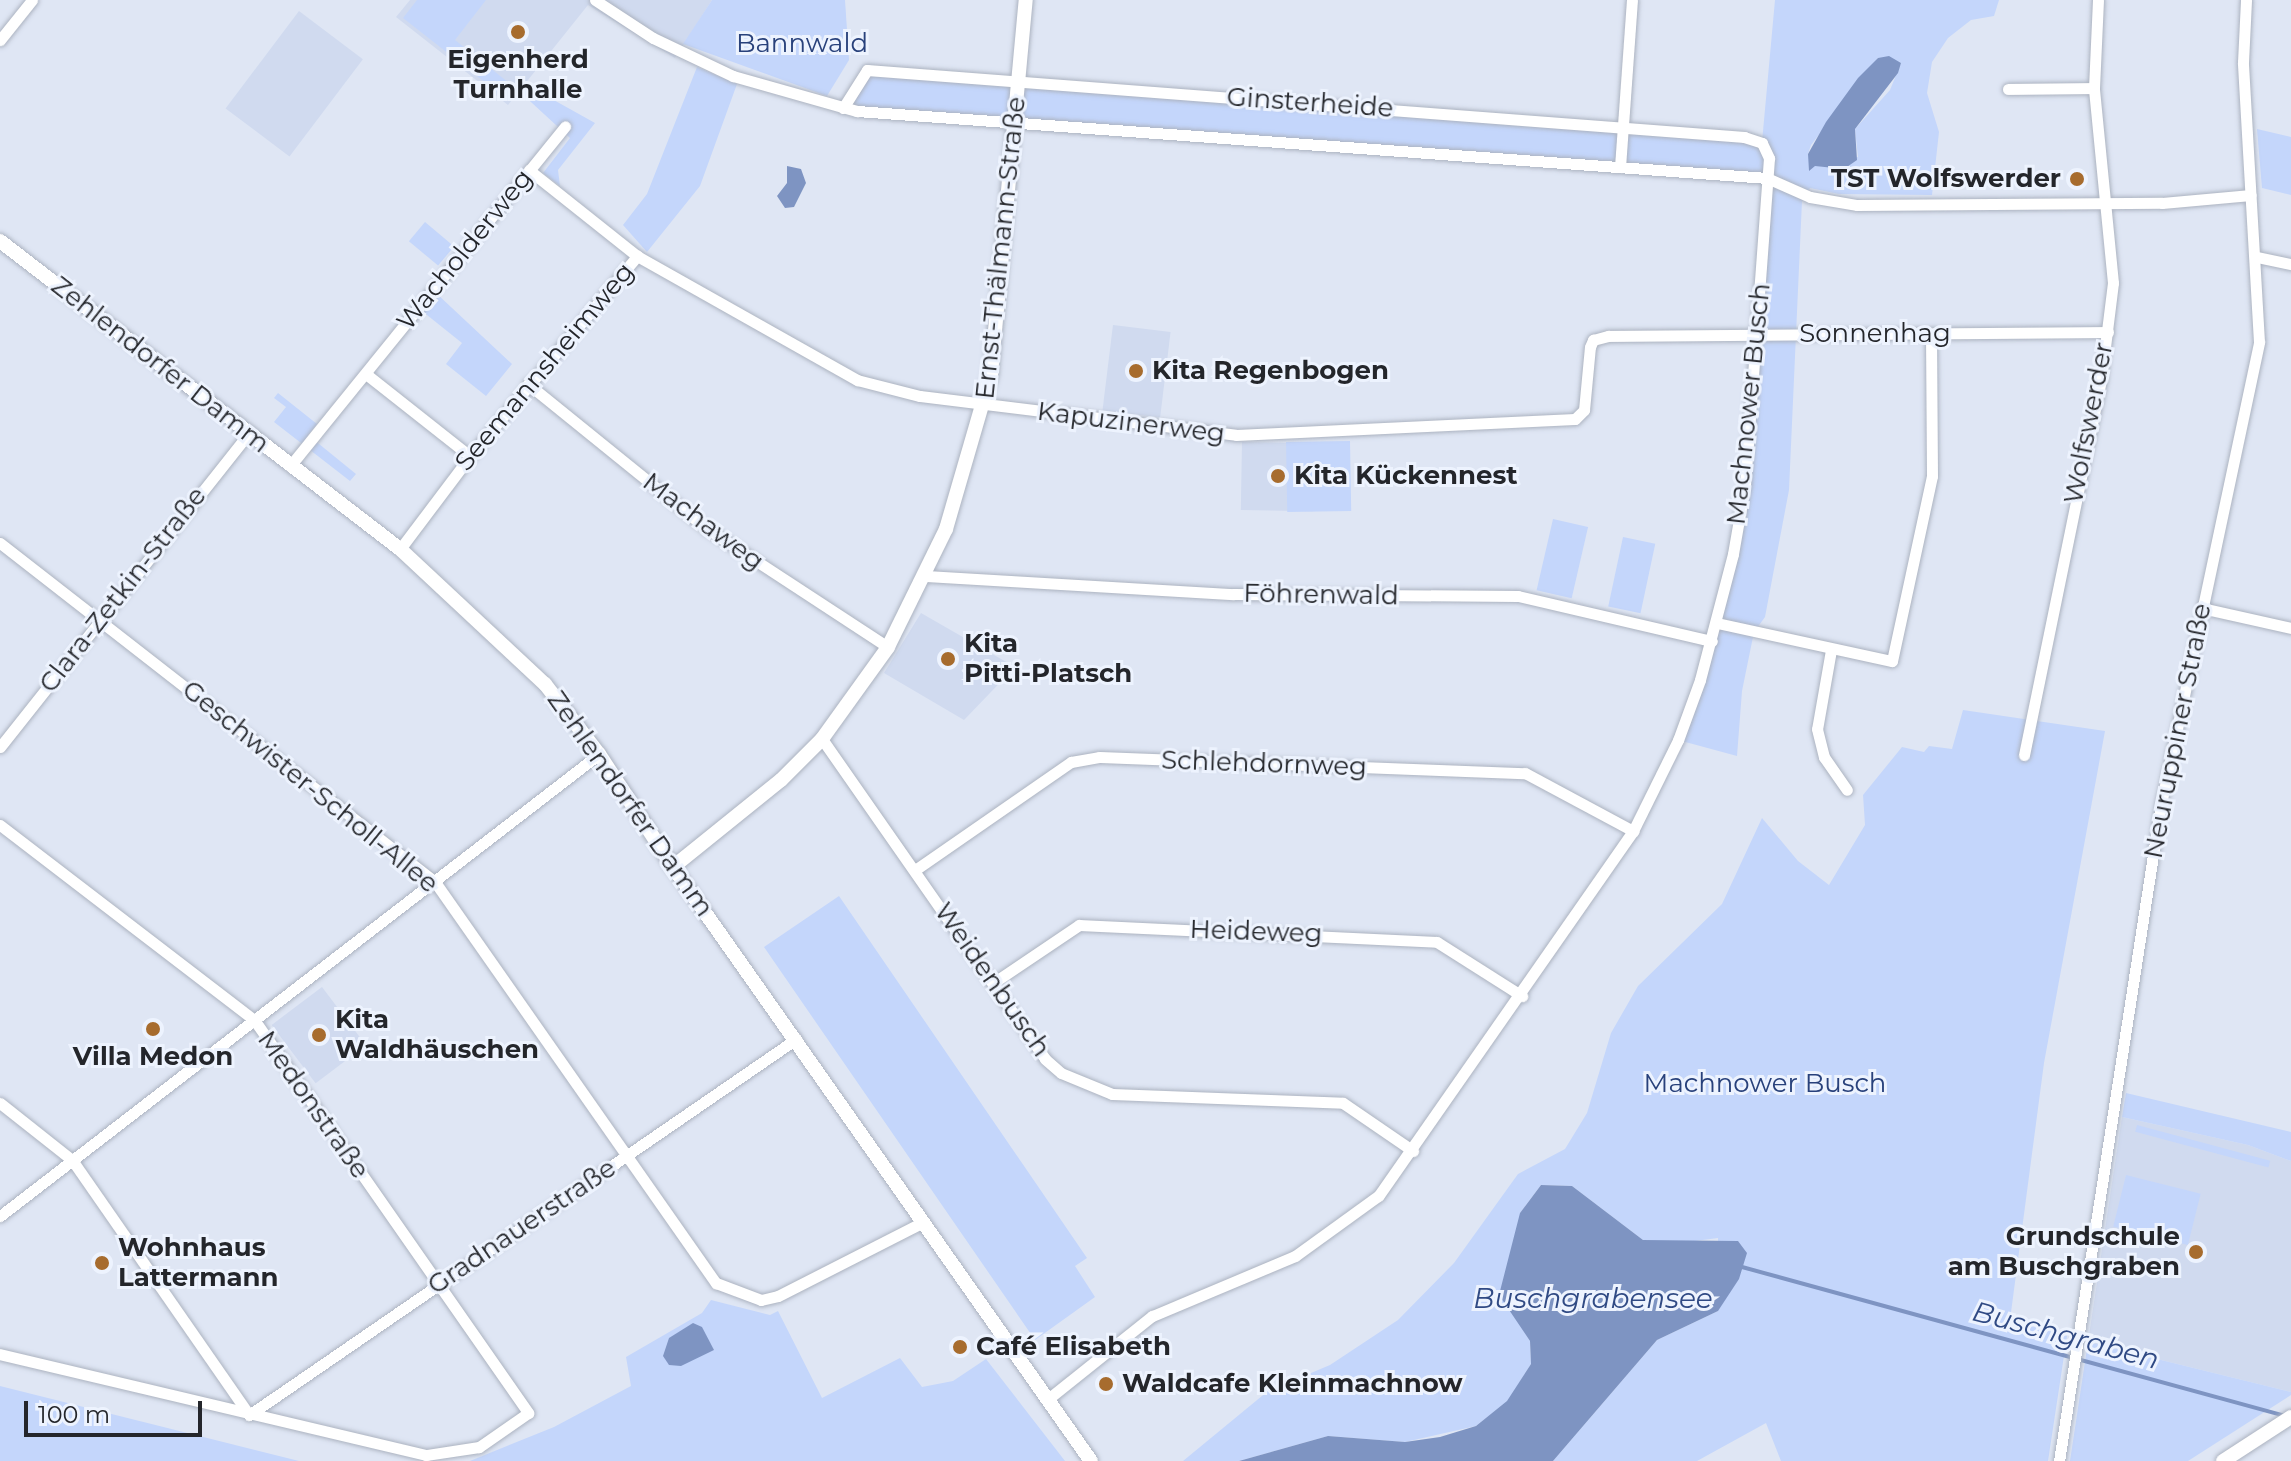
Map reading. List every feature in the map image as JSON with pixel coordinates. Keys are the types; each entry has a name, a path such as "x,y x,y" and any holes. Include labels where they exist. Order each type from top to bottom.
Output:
{"main road":[{"name":"Ernst-Thälmann-Straße","path":"673,867 781,780 822,739 888,647 926,576 955,505 985,405 998,321 1026,0"},
{"name":"Zehlendorfer Damm","path":"0,241 400,549 545,684 599,754 673,867 1091,1461"},
{"path":"2223,1461 2291,1417"}],"street":[{"path":"0,40 32,0"},
{"name":"Ginsterheide","path":"595,0 653,38 733,76 843,108 1767,178 1810,197 1857,205 2108,203 2251,195"},
{"path":"1620,167 1632,0"},
{"name":"Wolfswerder","path":"2024,755 2108,332 2113,283 2108,203 2094,88 2098,0"},
{"name":"Neuruppiner Straße","path":"2059,1461 2161,804 2254,379 2259,342 2257,257 2243,62 2246,0"},
{"name":"Ginsterheide","path":"843,108 852,86 867,70 1019,80 1756,139 1767,150 1767,178"},
{"path":"2008,89 2094,88"},
{"name":"Wacholderweg","path":"290,466 565,126"},
{"name":"Seemannsheimweg","path":"400,549 528,384 637,256 529,170"},
{"name":"Machnower Busch","path":"1048,1399 1152,1316 1295,1256 1331,1233 1378,1196 1522,996 1633,831 1678,740 1717,623 1745,485 1767,178"},
{"name":"Kapuzinerweg","path":"637,256 857,380 902,393 1236,435 1575,419 1584,410 1593,340"},
{"path":"2257,257 2291,264"},
{"name":"Sonnenhag","path":"1593,340 1758,333 1931,335 2108,332"},
{"path":"1717,623 1892,661 1932,476 1931,335"},
{"path":"366,374 470,456"},
{"name":"Machaweg","path":"528,384 706,528 888,647"},
{"name":"Clara-Zetkin-Straße","path":"0,747 248,434"},
{"name":"Geschwister-Scholl-Allee","path":"0,543 435,882 716,1283 761,1300 778,1296 923,1222"},
{"name":"Föhrenwald","path":"926,576 1233,594 1518,596 1712,641"},
{"path":"2202,608 2291,628"},
{"path":"1831,650 1817,729 1824,757 1847,790"},
{"name":"Weidenbusch","path":"822,739 1045,1059 1080,1084 1112,1094 1343,1103 1413,1151"},
{"path":"0,1216 599,754"},
{"name":"Schlehdornweg","path":"915,870 1071,762 1099,757 1525,773 1633,831"},
{"name":"Medonstraße","path":"0,825 255,1021 528,1413 479,1447 426,1455 249,1415"},
{"name":"Heideweg","path":"993,983 1079,925 1437,942 1522,996"},
{"name":"Gradnauerstraße","path":"249,1415 796,1039"},
{"path":"0,1103 72,1160 249,1415"},
{"path":"0,1354 249,1415"}],"shaded area":[{"path":"410,0 712,0 675,58 588,5 508,105 396,17"},
{"path":"299,11 363,59 289,157 226,108"},
{"name":"Kita Regenbogen","path":"1113,325 1171,332 1160,417 1103,410"},
{"name":"Kita Kückennest","path":"1242,442 1315,443 1314,511 1241,510"},
{"name":"Kita Pitti-Platsch","path":"921,613 1015,667 964,720 884,673"},
{"name":"Kita Waldhäuschen","path":"322,987 366,1045 316,1083 272,1025"},
{"name":"Grundschule am Buschgraben","path":"2122,1117 2248,1145 2291,1161 2291,1392 2088,1342"}],"green space":[{"path":"417,0 486,0 455,40 509,83 500,94 403,18"},
{"name":"Bannwald","path":"712,0 845,0 849,60 827,96 683,44"},
{"path":"1775,0 1999,0 1994,16 1971,20 1948,38 1932,62 1927,93 1939,132 1932,195 1839,194 1810,188 1802,201 1789,490 1765,617 1754,632 1742,691 1737,756 1678,740 1700,680 1745,485 1767,178 843,108 860,73 1762,142","holes":["1878,58 1901,63 1890,90 1855,129 1858,157 1815,166 1808,154 1811,145"]},
{"name":"Bannwald","path":"697,67 737,84 700,186 647,252 623,225 647,194"},
{"path":"525,84 595,123 558,170 560,186 543,173 570,138 519,91"},
{"path":"2257,129 2291,137 2291,195 2262,188"},
{"path":"425,222 454,246 438,266 409,241"},
{"path":"436,293 512,364 486,396 446,364 462,343 422,311"},
{"path":"278,393 317,424 308,435 356,474 350,481 274,422 286,407 274,398"},
{"path":"1350,441 1351,511 1287,512 1286,442"},
{"path":"1553,519 1588,527 1572,598 1537,590"},
{"path":"1623,537 1655,544 1641,613 1608,606"},
{"name":"Machnower Busch","path":"1963,710 2105,731 2044,1063 2010,1320 2067,1336 2048,1461 1781,1461 1766,1423 1697,1461 1553,1461 1657,1340 1718,1311 1718,1238 1672,1244 1643,1240 1572,1186 1541,1185 1520,1213 1518,1321 1530,1341 1531,1364 1508,1401 1476,1426 1405,1442 1328,1436 1239,1461 1183,1461 1268,1391 1330,1365 1398,1320 1454,1263 1518,1174 1565,1149 1587,1113 1611,1033 1638,986 1722,904 1762,818 1798,861 1829,885 1865,825 1863,795 1902,747 1924,752 1929,746 1952,749"},
{"path":"839,896 1087,1258 1075,1266 1095,1297 1035,1340 764,947"},
{"path":"2126,1093 2291,1132 2291,1161 2248,1145 2122,1117"},
{"path":"2137,1125 2270,1161 2268,1167 2135,1132"},
{"path":"2126,1175 2201,1194 2188,1245 2113,1226"},
{"path":"711,1300 770,1315 778,1311 822,1398 900,1358 922,1387 953,1381 986,1359 1065,1461 470,1461 554,1427 631,1386 626,1357 702,1313"},
{"path":"2088,1342 2291,1392 2291,1395 2188,1461 2070,1461"},
{"path":"0,1386 299,1461 0,1461"}],"water":[{"path":"1889,56 1901,63 1898,73 1855,129 1857,160 1844,169 1815,166 1809,171 1808,154 1826,122 1858,78 1878,58"},
{"path":"787,166 801,169 806,183 794,207 785,208 777,196 787,183"},
{"name":"Buschgrabensee","path":"1541,1185 1572,1186 1643,1240 1738,1241 1747,1253 1739,1279 1718,1311 1657,1340 1553,1461 1239,1461 1328,1436 1405,1442 1440,1437 1476,1426 1507,1401 1531,1364 1530,1341 1499,1295 1520,1213"},
{"path":"693,1323 702,1327 714,1350 681,1366 669,1365 663,1356 669,1338"}],"waterway":[{"name":"Buschgraben","path":"1742,1267 2285,1416"}],"place":[{"name":"Eigenherd Turnhalle","path":"518,32"},
{"name":"TST Wolfswerder","path":"2077,179"},
{"name":"Kita Regenbogen","path":"1136,371"},
{"name":"Kita Kückennest","path":"1278,476"},
{"name":"Kita Pitti-Platsch","path":"948,659"},
{"name":"Villa Medon","path":"153,1029"},
{"name":"Kita Waldhäuschen","path":"319,1035"},
{"name":"Grundschule am Buschgraben","path":"2196,1252"},
{"name":"Wohnhaus Lattermann","path":"102,1263"},
{"name":"Café Elisabeth","path":"960,1347"},
{"name":"Waldcafe Kleinmachnow","path":"1106,1384"}]}
